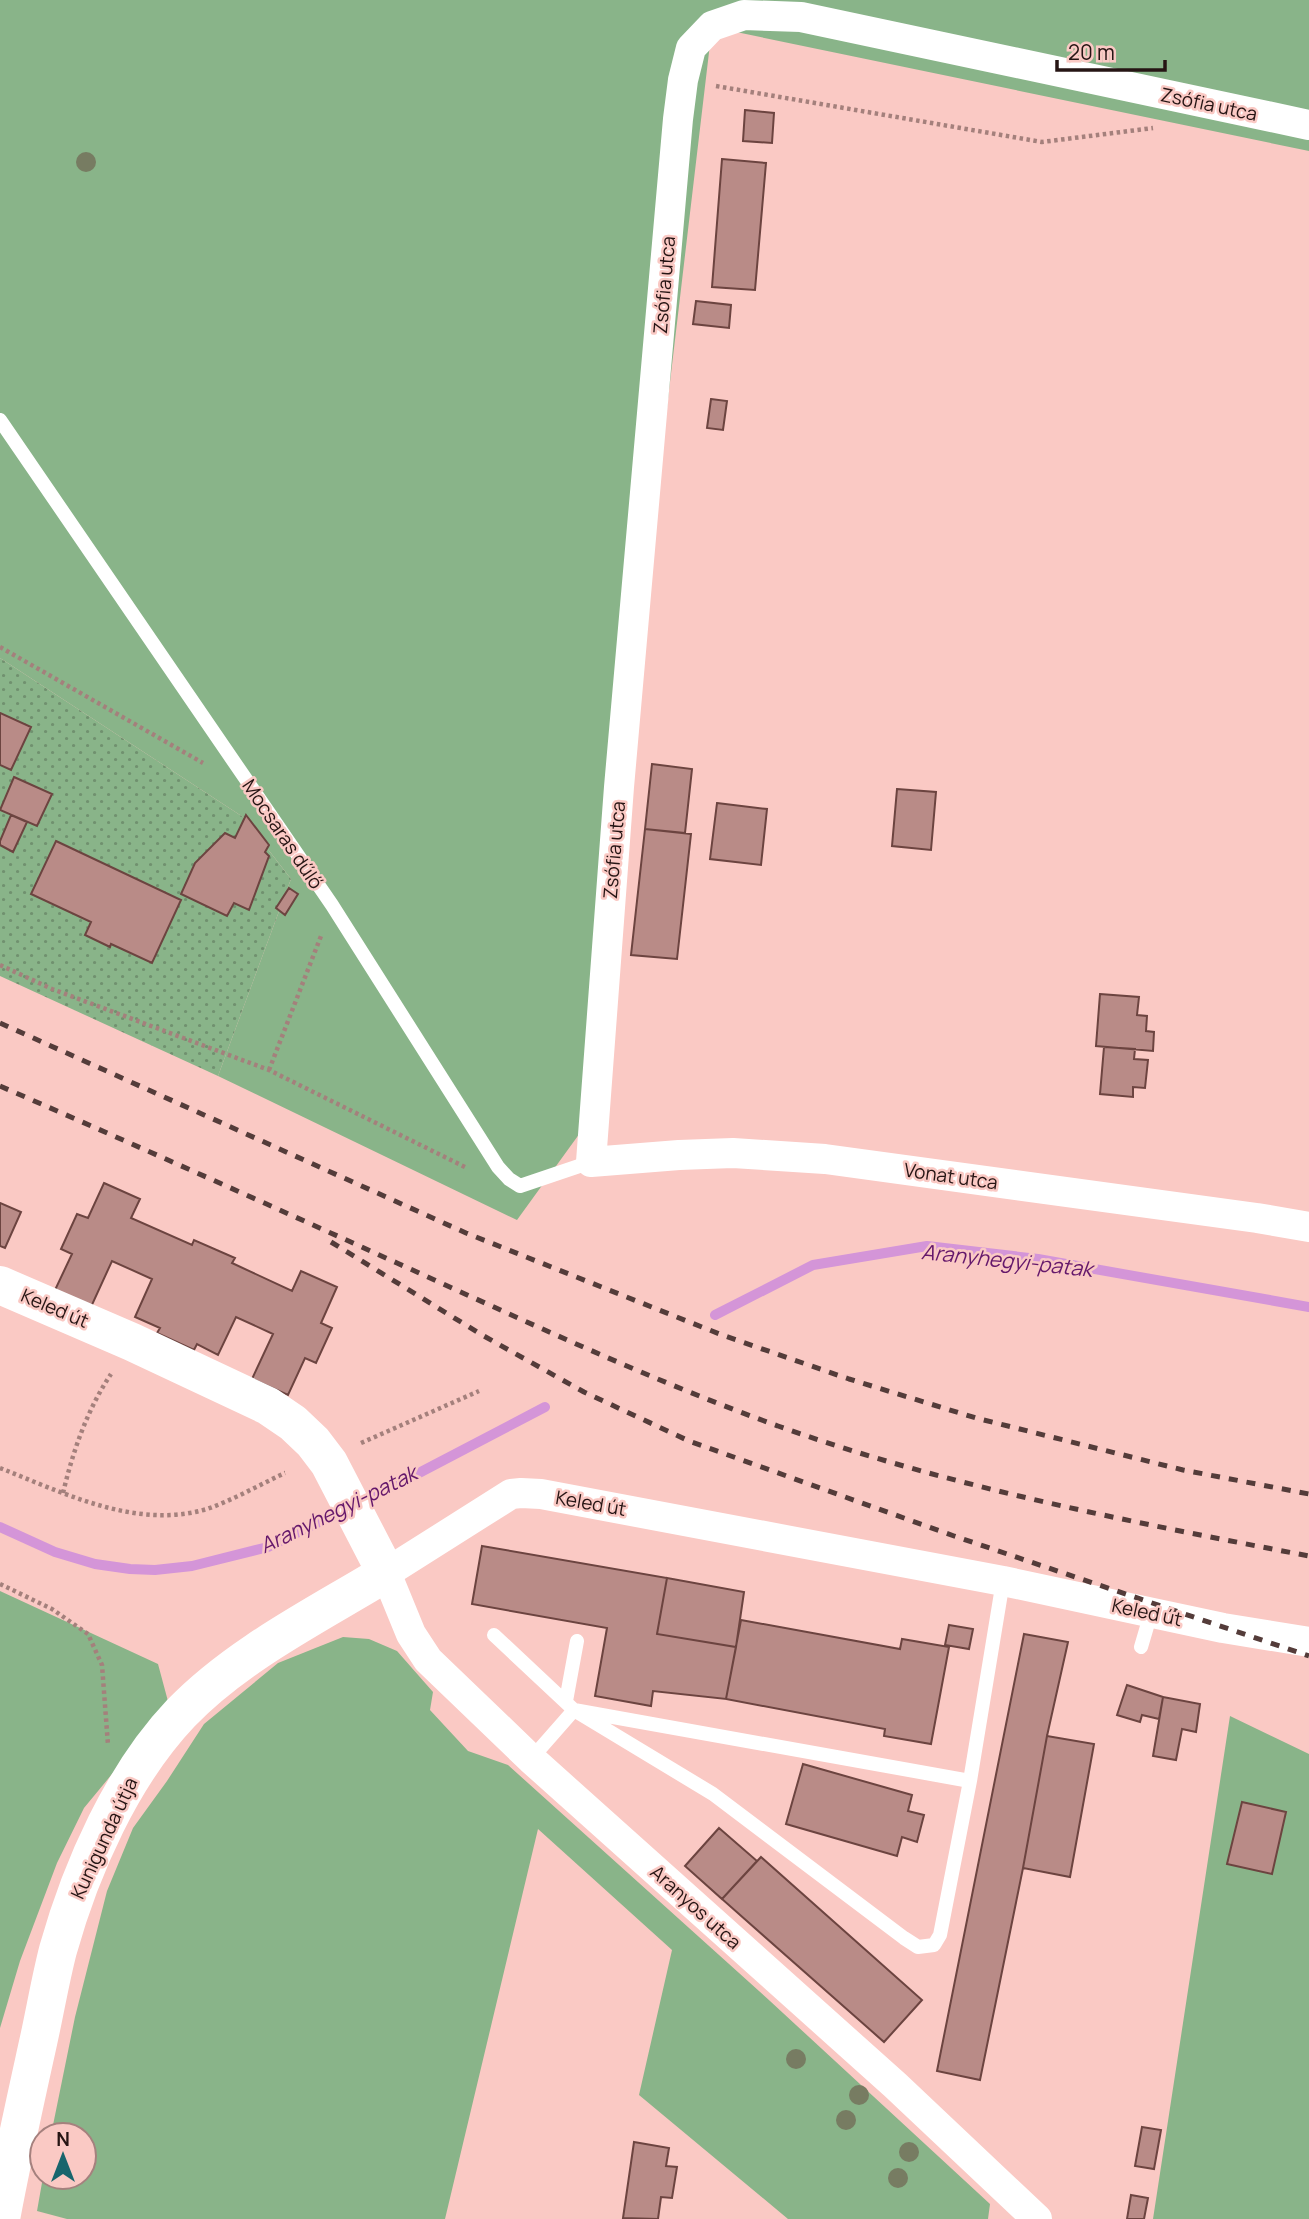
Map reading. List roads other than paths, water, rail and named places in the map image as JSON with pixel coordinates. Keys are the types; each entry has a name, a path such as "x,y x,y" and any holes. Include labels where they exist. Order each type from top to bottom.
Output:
{"street":[{"name":"Zsófia utca","path":"591,1162 619,788 683,80 691,48 712,26 744,15 801,17 1309,125"},
{"name":"Vonat utca","path":"591,1162 733,1153 814,1158 1309,1227"},
{"name":"Keled út","path":"0,1285 132,1342 275,1410 303,1431 327,1461 386,1573 511,1494 521,1493 583,1501 1003,1581 1223,1628 1309,1642"},
{"name":"Aranyos utca","path":"386,1573 411,1634 428,1660 531,1759 895,2085 1037,2219"},
{"name":"Kunigunda útja","path":"1,2219 58,1952 78,1892 118,1801 146,1755 199,1696 266,1646 386,1573"}],"lane":[{"name":"Mocsaras dűlő","path":"0,420 331,905 498,1167 520,1186 591,1162"},
{"path":"494,1635 570,1705 713,1794 918,1947 934,1945 940,1935 970,1781 1003,1581"},
{"path":"1141,1647 1152,1613"},
{"path":"531,1759 570,1705 577,1641"},
{"path":"570,1705 970,1781"}],"waterway":[{"name":"Aranyhegyi-patak","path":"715,1315 813,1265 927,1246 1038,1259 1309,1307"},
{"name":"Aranyhegyi-patak","path":"0,1527 55,1552 95,1564 155,1570 192,1566 268,1547 545,1407"}],"railway":[{"path":"0,1023 466,1233 722,1335 849,1379 976,1418 1183,1470 1309,1494"},
{"path":"0,1086 586,1348 681,1389 778,1426 843,1448 974,1485 1108,1516 1309,1556"},
{"path":"331,1242 482,1335 584,1392 689,1441 954,1536 1309,1656"}]}
